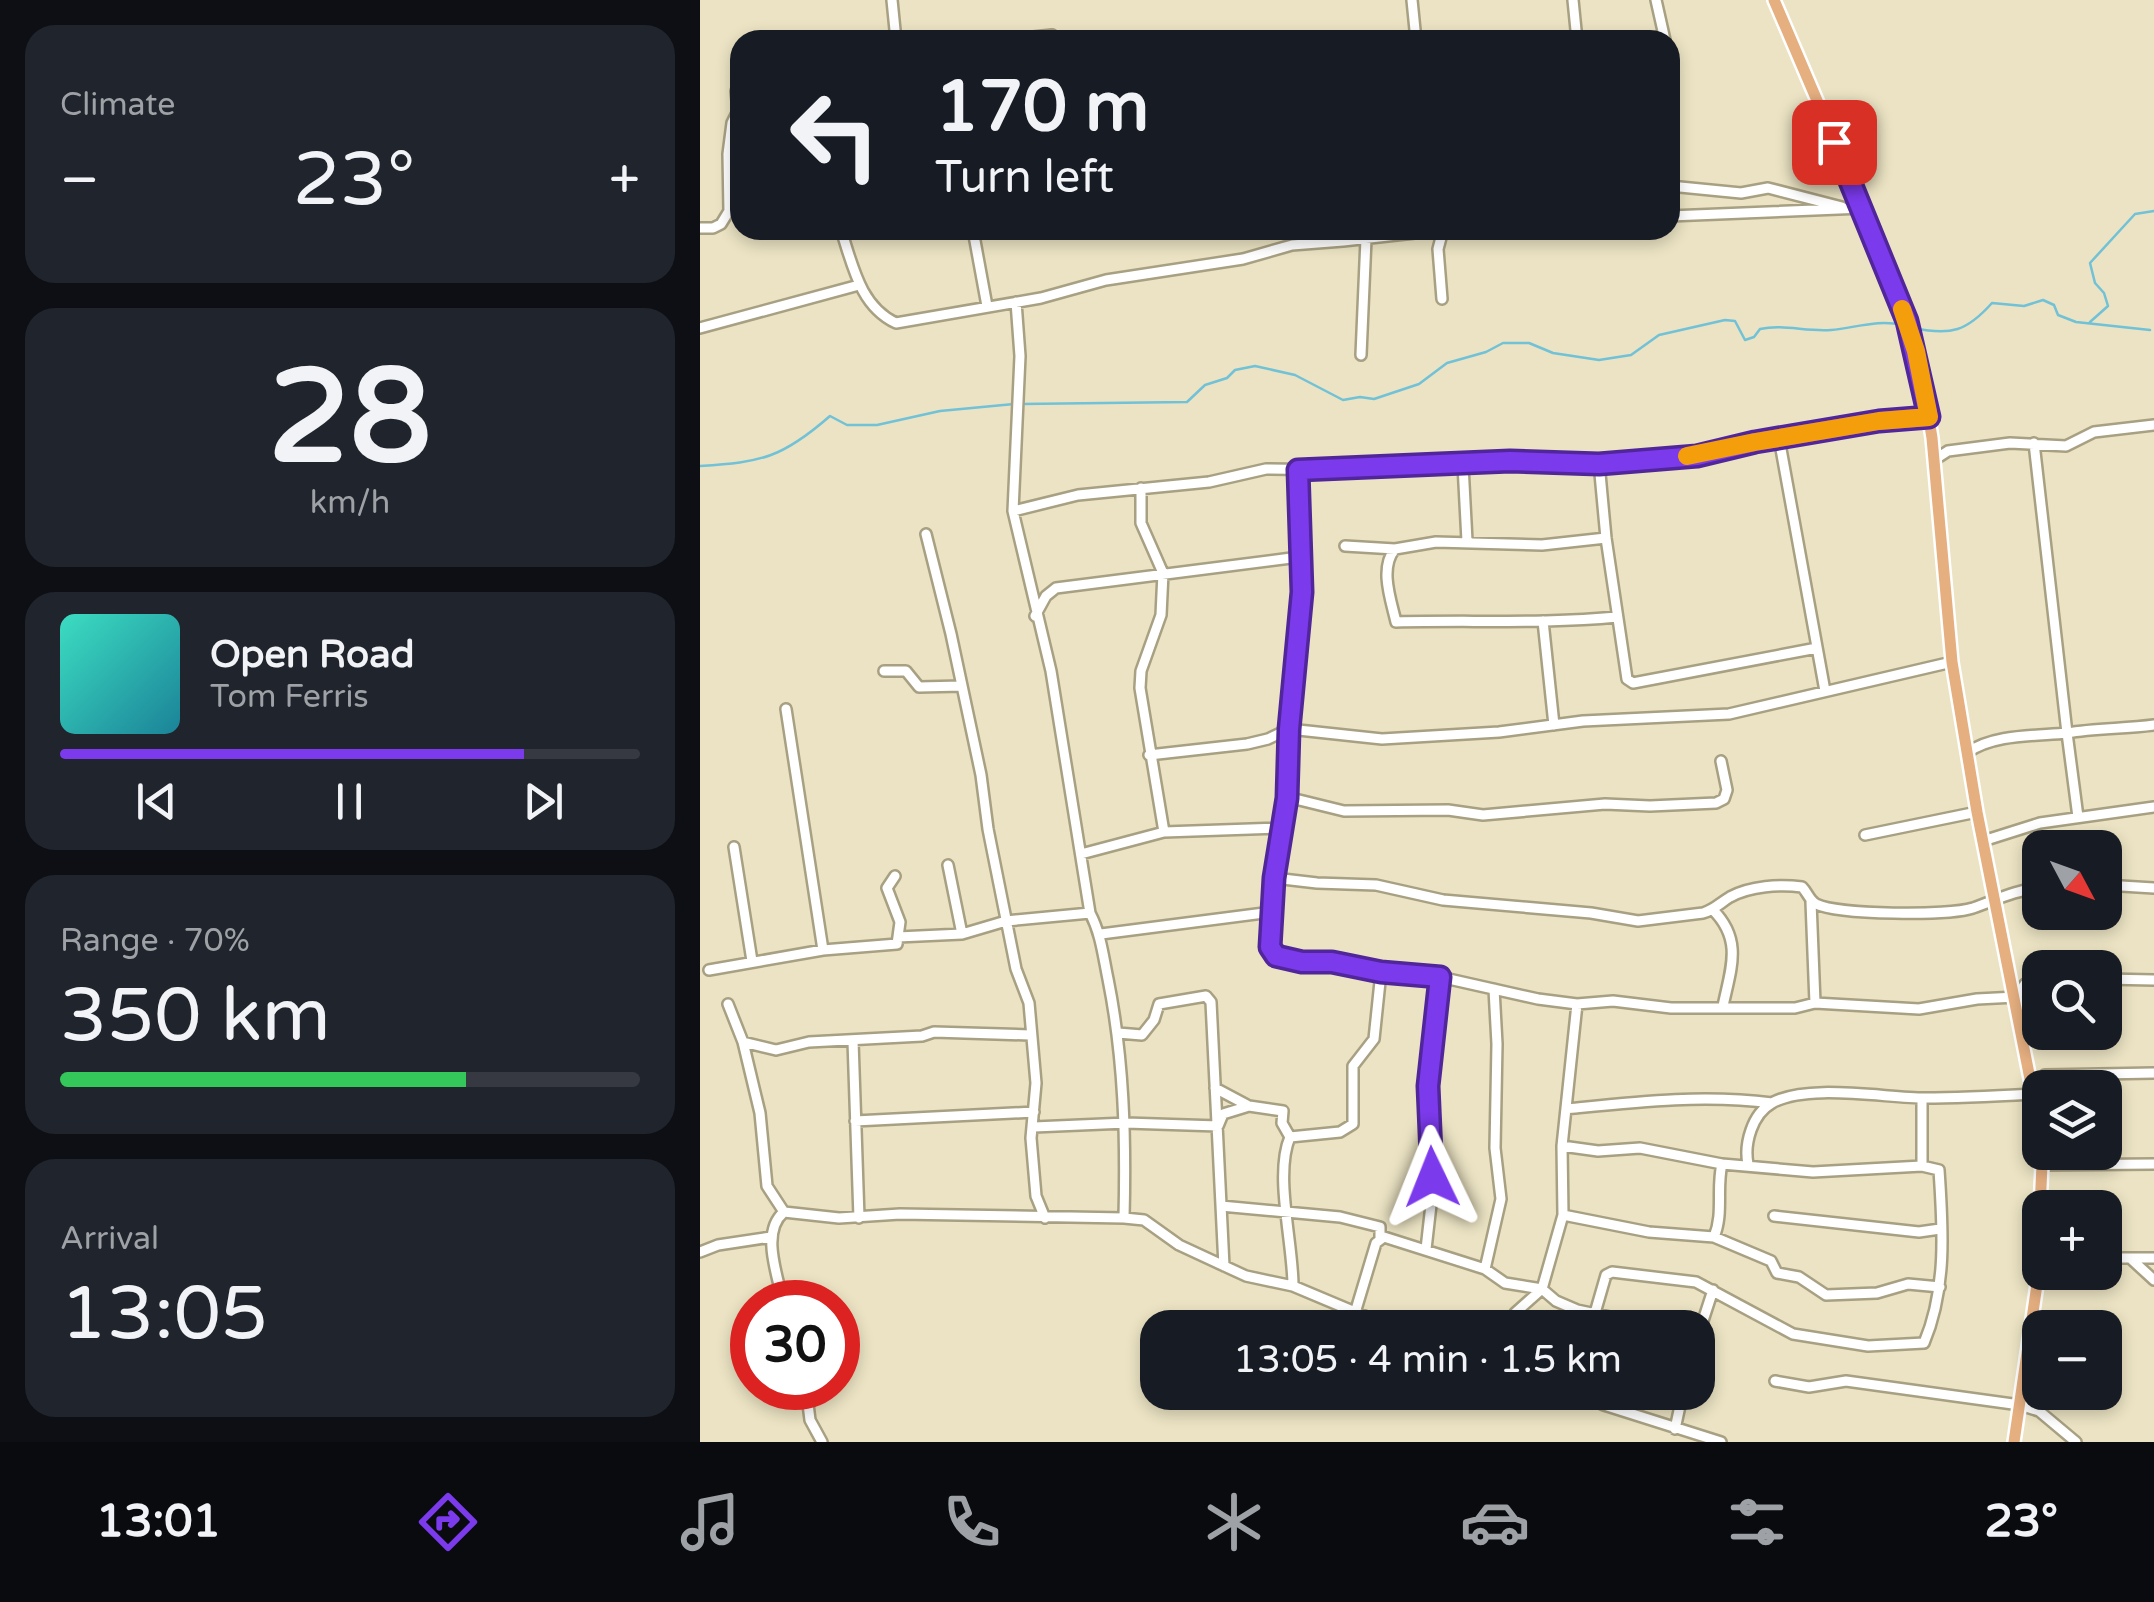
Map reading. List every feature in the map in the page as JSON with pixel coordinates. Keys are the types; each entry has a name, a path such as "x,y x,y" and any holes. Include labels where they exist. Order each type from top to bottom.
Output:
{"main road":[{"path":"1774,0 1856,209 1907,321 1920,363 1932,438 1952,662 2029,1070"},
{"path":"2014,1442 2036,1290"}],"street":[{"path":"892,0 895,30"},
{"path":"1412,0 1415,30"},
{"path":"1573,0 1577,30"},
{"path":"1656,0 1663,30"},
{"path":"700,228 713,228 726,218 730,139"},
{"path":"1680,187 1741,192 1768,188 1856,209"},
{"path":"1680,216 1856,209"},
{"path":"845,240 859,286 878,315 896,323 1320,240"},
{"path":"975,240 987,306"},
{"path":"1360,355 1366,240"},
{"path":"1440,240 1442,299"},
{"path":"700,328 859,286"},
{"path":"1016,302 1020,356 1013,511 1051,671 1090,912 1101,934 1118,1033 1126,1122 1124,1218"},
{"path":"1013,511 1078,494 1208,482 1266,469 1510,461 1599,464 1707,454 1879,421 1929,417"},
{"path":"1934,460 1948,451 2034,443 2066,446 2094,432 2154,425"},
{"path":"1779,438 1825,691"},
{"path":"1932,438 1948,451"},
{"path":"2034,443 2078,817"},
{"path":"1599,464 1625,673 1633,682 1817,648"},
{"path":"1464,465 1467,541"},
{"path":"1298,470 1302,592 1289,729 1287,798 1274,878 1270,947 1276,956 1440,977 1577,1004 1613,1001 1671,1008 1794,1008 1815,1003 1919,1008 1977,999 2016,998 2022,989"},
{"path":"1142,488 1141,523 1164,573 1161,614 1141,672 1140,688 1164,832"},
{"path":"926,534 986,772 988,830 1016,969 1029,1003 1036,1083 1036,1196 1045,1218"},
{"path":"1345,546 1395,550 1436,542 1542,545 1606,538"},
{"path":"1395,550 1388,563 1388,592 1396,622 1617,617"},
{"path":"1036,616 1046,596 1056,588 1299,557"},
{"path":"1543,621 1554,725"},
{"path":"1149,756 1268,740 1289,729 1382,739 1729,714 1952,662"},
{"path":"884,671 906,671 919,688 962,686"},
{"path":"786,710 823,950"},
{"path":"1967,754 1976,746 2012,739 2154,725"},
{"path":"1287,798 1344,810 1448,810 1483,816 1605,804 1716,802 1724,799 1727,790 1722,761"},
{"path":"1983,841 2040,823 2154,807"},
{"path":"1865,835 1978,812"},
{"path":"1081,854 1164,832 1282,828"},
{"path":"734,847 752,961"},
{"path":"948,865 962,934"},
{"path":"709,970 823,950 897,944 900,922 887,888 895,876"},
{"path":"1274,878 1376,884 1443,900 1638,921 1712,910 1730,897 1764,888 1802,887 1811,902 1815,1003"},
{"path":"2122,887 2154,888"},
{"path":"1811,902 1828,908 1878,912 1964,909 2022,892"},
{"path":"1712,910 1729,929 1733,949 1724,1006"},
{"path":"898,937 962,934 1006,921 1090,912"},
{"path":"1101,934 1272,912"},
{"path":"1290,1137 1340,1132 1352,1124 1353,1066 1374,1039 1381,972"},
{"path":"1426,1250 1432,1196 1428,1086 1440,977"},
{"path":"2122,979 2154,980"},
{"path":"1485,1269 1501,1199 1496,1148 1494,990"},
{"path":"1118,1033 1142,1034 1154,1020 1159,1004 1206,996 1211,1002 1224,1266"},
{"path":"728,1004 743,1042 760,1112 767,1186 784,1212 821,1218 900,1214 1144,1220 1179,1245 1246,1276 1293,1286 1349,1310"},
{"path":"1518,1310 1542,1288 1564,1215 1562,1146 1577,1004"},
{"path":"743,1042 776,1050 809,1042 853,1042 934,1032 1030,1035"},
{"path":"853,1042 859,1218"},
{"path":"2122,1074 2154,1074"},
{"path":"1215,1088 1250,1106 1283,1111 1282,1124 1290,1137 1284,1172 1293,1286"},
{"path":"1748,1164 1751,1131 1760,1112 1788,1097 2022,1094"},
{"path":"1566,1109 1678,1098 1772,1103"},
{"path":"1922,1098 1922,1166"},
{"path":"1218,1126 1223,1114 1250,1106"},
{"path":"855,1121 1034,1112"},
{"path":"1034,1128 1126,1122 1218,1126"},
{"path":"1562,1146 1598,1151 1640,1148 1722,1164 1813,1172 1922,1166 1939,1170 1943,1260 1940,1287 1924,1343 1868,1346 1793,1334 1696,1282 1612,1272 1606,1275 1596,1310"},
{"path":"1714,1238 1720,1214 1718,1182 1722,1164"},
{"path":"2122,1164 2154,1164"},
{"path":"1222,1206 1340,1217 1380,1227 1380,1239 1355,1310"},
{"path":"779,1280 771,1237 776,1219 784,1212"},
{"path":"1564,1215 1648,1232 1714,1238 1771,1261 1777,1273 1798,1277 1826,1295 1877,1293 1908,1284 1940,1287"},
{"path":"1774,1216 1918,1232 1940,1229"},
{"path":"1380,1239 1384,1236 1485,1269 1506,1283 1542,1288 1556,1302 1584,1310"},
{"path":"700,1252 718,1245 771,1237"},
{"path":"2122,1258 2154,1258"},
{"path":"2130,1258 2154,1280"},
{"path":"1706,1310 1713,1290"},
{"path":"1775,1381 1808,1388 1846,1382 2020,1405 2039,1411 2076,1442"},
{"path":"809,1410 822,1442"},
{"path":"1624,1410 1721,1442"},
{"path":"1675,1429 1679,1410"}],"waterway":[{"path":"2090,322 2108,306 2095,283 2090,263 2135,214 2154,211"},
{"path":"1914,328 1958,329 1992,303 2024,306 2043,300 2054,305 2058,315 2076,322 2150,330"},
{"path":"1022,404 1187,402 1205,385 1227,378 1235,370 1255,366 1295,375 1343,400 1374,399 1419,384 1447,363 1503,343 1529,343 1553,353 1599,360 1631,355 1659,335 1725,320 1735,321 1745,340 1760,329 1769,328 1822,330 1875,323 1902,325"},
{"path":"700,466 770,455 798,441 830,416 847,425 877,425 940,411 1014,404"}],"slow traffic":[{"path":"1687,456 1879,421 1929,417 1916,351 1902,309"}],"route":[{"path":"1432,1177 1428,1086 1440,977 1381,972 1332,962 1302,962 1276,956 1270,947 1274,878 1287,798 1289,729 1302,592 1298,470 1510,461 1599,464 1697,456 1879,421 1929,417 1907,321 1834,142"}]}
